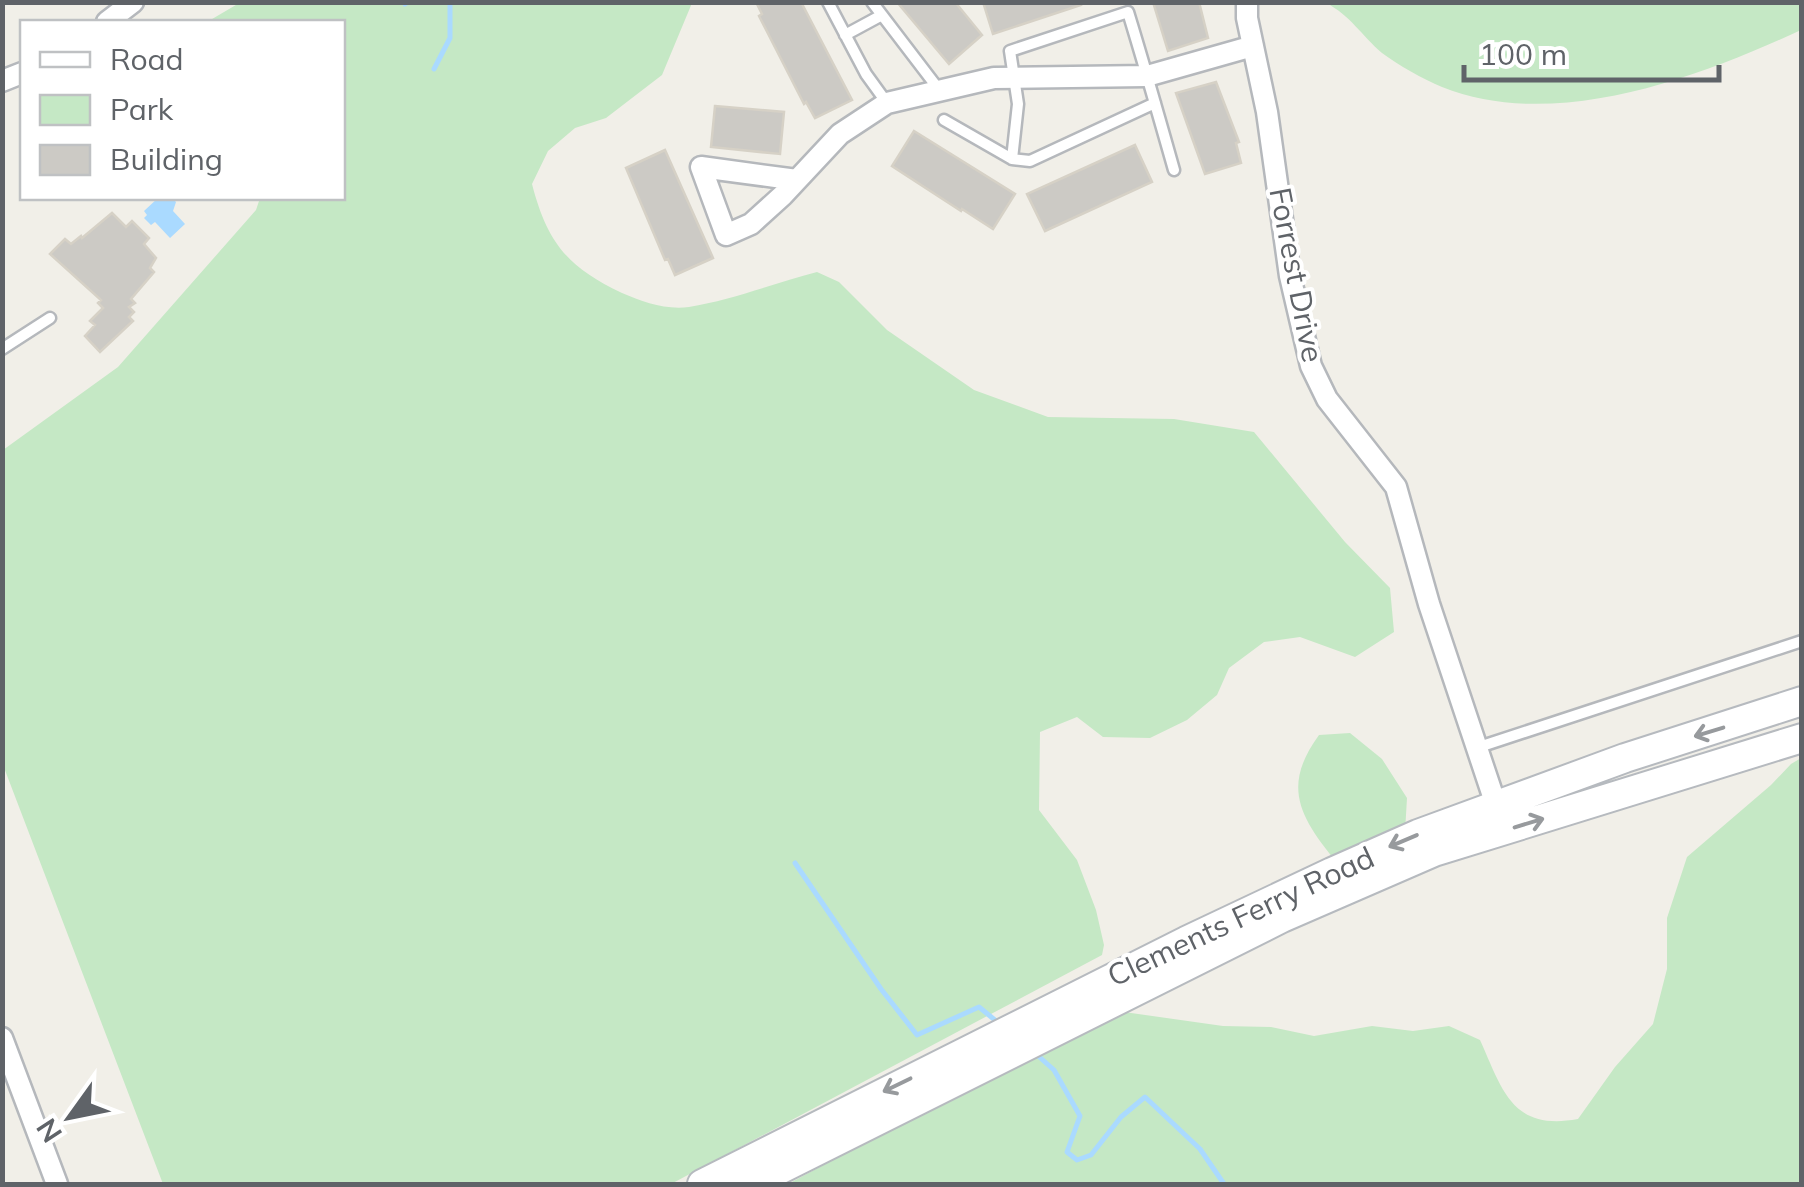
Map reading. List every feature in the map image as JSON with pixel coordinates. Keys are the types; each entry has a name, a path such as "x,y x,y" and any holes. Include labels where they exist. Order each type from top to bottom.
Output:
{"main road":[{"name":"Clements Ferry Road","path":"702,1184 989,1052 1332,872 1418,834 1625,758 1802,701"},
{"name":"Clements Ferry Road","path":"1051,1021 1434,852 1802,738"},
{"name":"Clements Ferry Road","path":"751,1184 989,1052"}],"street":[{"path":"110,20 133,2"},
{"name":"Forrest Drive","path":"1247,2 1290,276 1311,366 1327,400 1396,486 1429,604 1496,808"},
{"path":"797,180 701,168 726,235 751,224 797,180 840,134 886,103 994,78 1147,76 1253,46"},
{"path":"2,1038 57,1184"}],"lane":[{"path":"828,2 886,103"},
{"path":"872,2 940,90"},
{"path":"1012,160 1018,104 1010,50 1127,7 1174,170"},
{"path":"845,35 882,15"},
{"path":"944,120 1012,160 1030,161 1155,103"},
{"path":"2,349 50,318"},
{"path":"1475,749 1802,642"}],"green space":[{"path":"241,2 692,3 662,75 606,118 575,128 548,151 532,184 545,222 573,262 622,293 671,307 721,300 817,272 839,282 887,330 974,390 1048,417 1174,419 1254,432 1345,542 1390,588 1394,632 1355,657 1300,637 1264,642 1229,668 1217,695 1187,720 1150,738 1103,737 1077,717 1040,732 1039,810 1077,860 1096,910 1104,945 1102,955 671,1184 163,1184 3,765 3,450 118,367 256,210 259,200 345,200 345,20 210,20"},
{"path":"1326,3 1801,3 1801,30 1672,81 1578,101 1531,104 1486,99 1427,80 1382,53"},
{"path":"1350,733 1382,759 1407,798 1405,832 1337,863 1305,816 1298,786 1307,754 1319,735"},
{"path":"1801,758 1801,1184 788,1184 1097,1018 1117,1011 1223,1026 1271,1027 1314,1036 1372,1026 1413,1031 1449,1026 1480,1040 1504,1091 1524,1113 1556,1121 1578,1119 1615,1067 1653,1024 1667,969 1667,918 1687,857"}],"water":[{"path":"156,200 174,200 173,211 185,224 170,238 155,222 151,225 144,218 144,211"}],"building":[{"path":"756,2 801,2 852,100 815,118 759,16 762,14"},
{"path":"897,2 955,2 982,35 949,64"},
{"path":"983,2 1080,2 1081,5 993,34"},
{"path":"1153,2 1199,2 1208,38 1168,51"},
{"path":"1216,82 1239,142 1236,143 1241,163 1205,174 1176,93"},
{"path":"715,106 784,112 780,154 711,147"},
{"path":"914,131 1015,194 993,229 892,166"},
{"path":"1135,145 1152,182 1045,231 1027,194"},
{"path":"665,150 713,258 675,275 626,168"},
{"path":"112,213 126,227 132,221 149,238 144,244 156,258 150,268 154,272 131,299 135,303 129,307 134,312 129,317 133,321 100,352 85,336 95,325 90,321 103,308 98,303 101,300 50,254 65,239 71,244 82,238"}],"waterway":[{"path":"434,69 450,38 450,2"},
{"path":"795,863 917,1035 979,1007 1001,1025"},
{"path":"1036,1054 1054,1070 1080,1116 1067,1152 1077,1160 1091,1155 1121,1117 1145,1097 1200,1149 1224,1184"}]}
